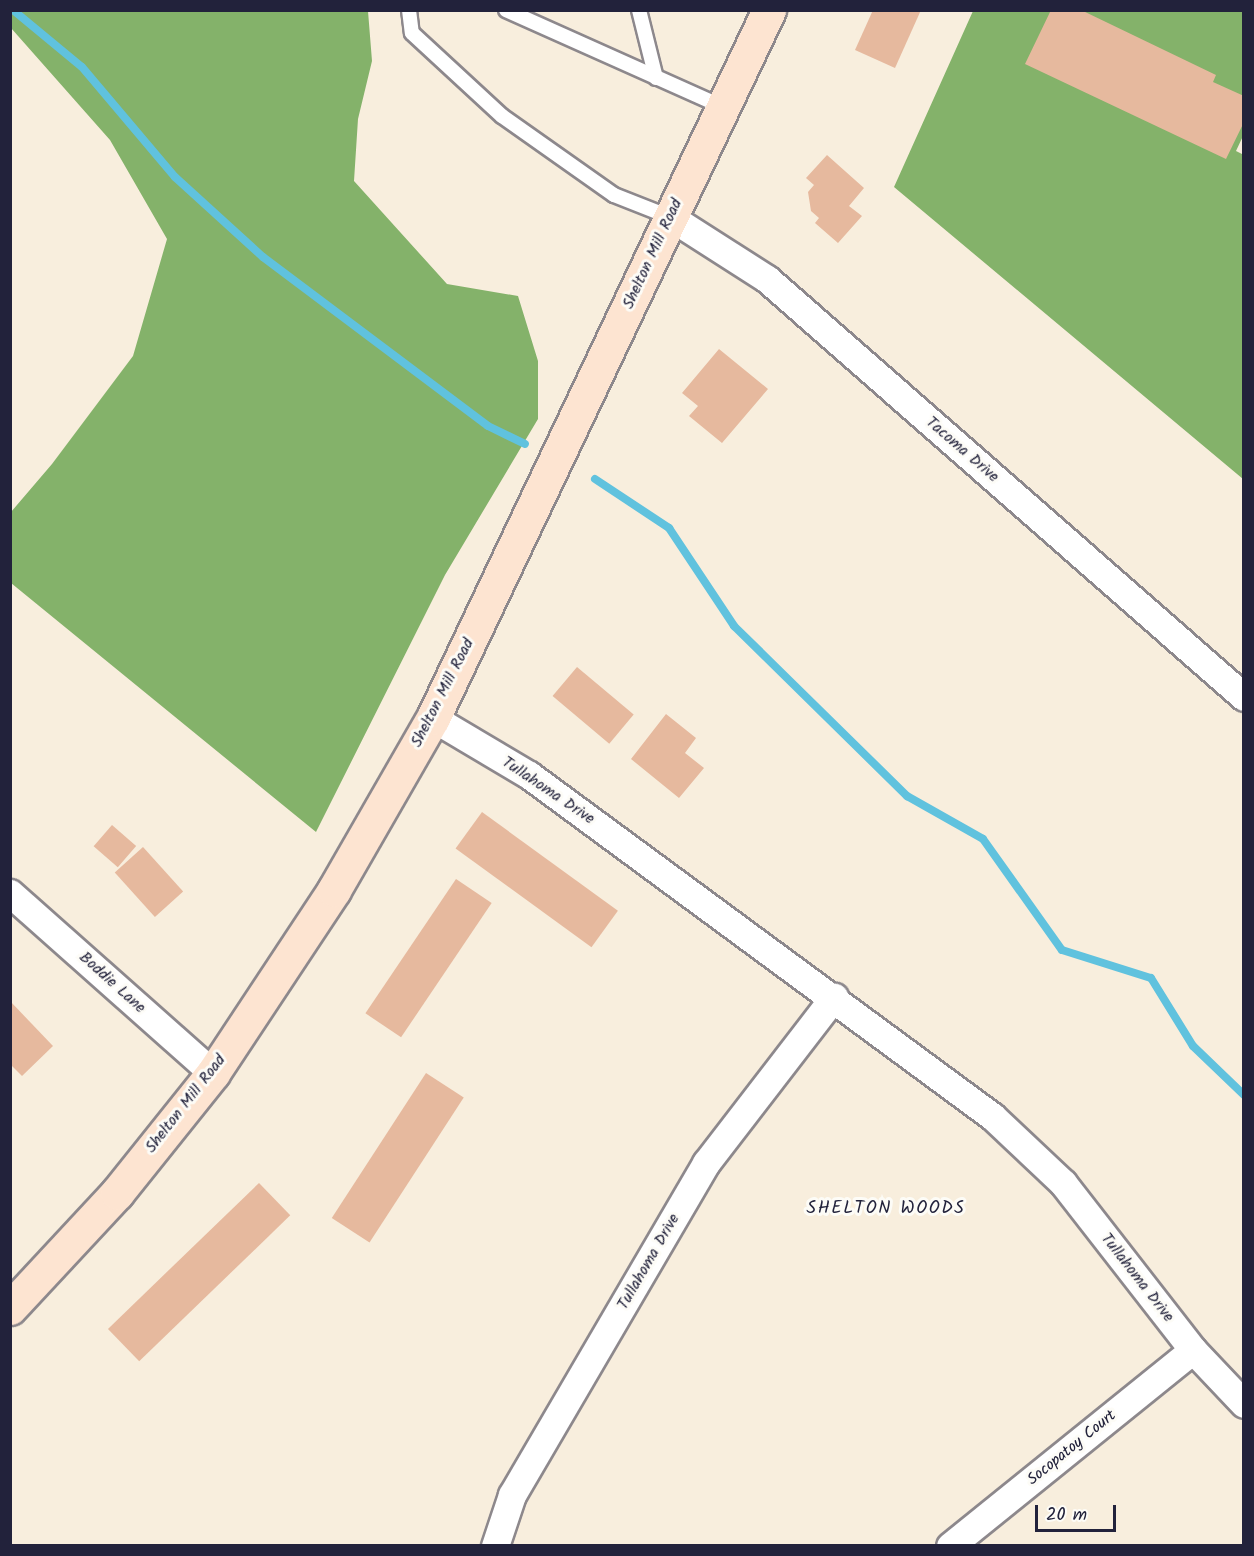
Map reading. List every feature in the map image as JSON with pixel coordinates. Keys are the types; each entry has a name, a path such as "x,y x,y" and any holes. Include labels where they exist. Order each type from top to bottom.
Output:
{"street":[{"name":"Shelton Mill Road","path":"10,1308 117,1193 213,1073 334,890 433,718 769,10"},
{"name":"Tacoma Drive","path":"670,217 767,279 1244,697"},
{"name":"Tullahoma Drive","path":"433,718 529,775 834,997 993,1118 1063,1183 1193,1350 1244,1404"},
{"name":"Boddie Lane","path":"10,893 213,1073"},
{"name":"Tullahoma Drive","path":"495,1545 512,1495 705,1163 834,997"},
{"name":"Socopatoy Court","path":"950,1545 1193,1350"}],"lane":[{"path":"408,10 412,33 502,116 614,195 670,217"},
{"path":"506,10 723,107"},
{"path":"639,10 656,78"}],"green space":[{"path":"11,10 368,11 372,61 358,119 354,181 447,284 518,296 538,361 538,419 445,575 316,832 11,583 11,512 52,464 133,356 167,239 110,140 11,28"},
{"path":"973,11 1243,11 1243,136 1236,151 1244,155 1243,479 894,187"}],"building":[{"path":"873,10 921,10 895,68 855,50"},
{"path":"1051,10 1081,10 1216,75 1213,82 1244,96 1244,122 1226,159 1025,64"},
{"path":"827,155 864,188 849,206 862,216 838,243 815,223 819,218 811,211 808,192 814,185 806,178"},
{"path":"719,349 768,389 722,443 689,416 698,406 682,393"},
{"path":"577,667 634,715 609,744 553,696"},
{"path":"666,714 696,738 685,753 704,768 679,798 631,759"},
{"path":"482,812 618,911 591,947 456,848"},
{"path":"112,825 136,846 118,867 94,846"},
{"path":"143,847 183,892 155,917 115,872"},
{"path":"456,879 492,903 401,1037 365,1013"},
{"path":"10,1001 53,1046 22,1076 10,1064"},
{"path":"426,1073 464,1098 370,1243 332,1218"},
{"path":"259,1183 290,1215 139,1361 108,1329"}],"waterway":[{"path":"13,10 82,67 175,177 263,257 488,426 525,444"},
{"path":"595,479 669,528 734,626 907,796 983,839 1062,950 1151,978 1193,1046 1244,1095"}],"district":[{"name":"SHELTON WOODS","path":"886,1209"}]}
